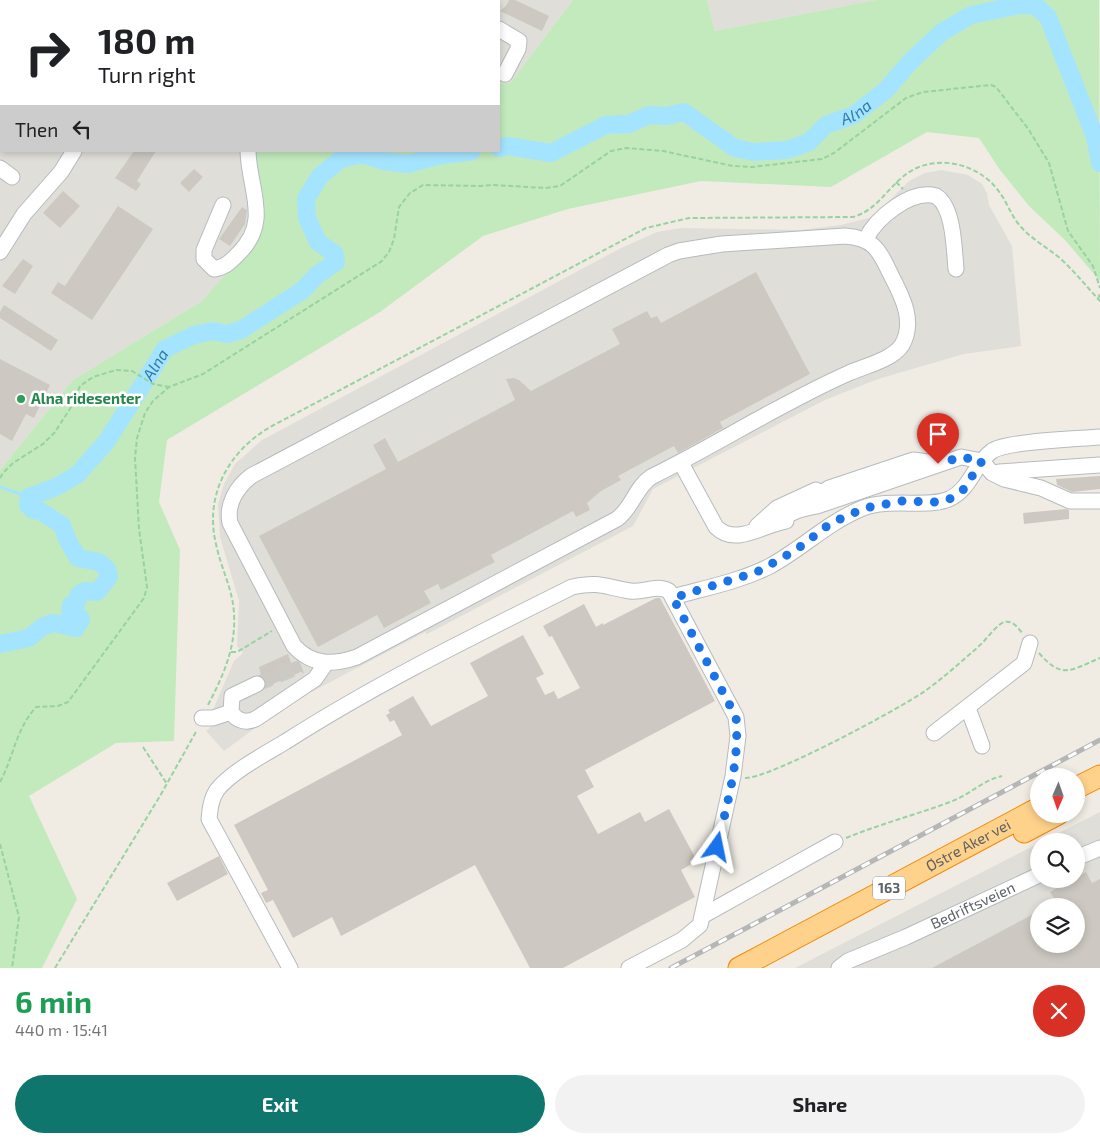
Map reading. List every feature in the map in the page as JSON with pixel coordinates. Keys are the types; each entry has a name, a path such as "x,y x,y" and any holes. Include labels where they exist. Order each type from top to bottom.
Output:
{"highway":[{"path":"1085,784 1100,776"},
{"path":"1085,799 1100,791"},
{"name":"Østre Aker vei","path":"739,968 1030,813"},
{"name":"Østre Aker vei","path":"768,968 1041,823"}],"street":[{"path":"500,30 519,40 518,49 505,74"},
{"path":"0,252 24,214 61,172 73,152"},
{"path":"224,205 204,250 204,259 214,269 225,267 246,246 256,230 258,219 248,152"},
{"path":"866,239 874,225 904,203 918,196 936,196 946,206 956,269"},
{"path":"231,712 240,720 247,721 257,718 315,679 313,663 294,646 230,523 230,512 235,492 251,476 673,253 722,244 845,236 866,239 878,250 906,307 907,333 899,349 887,357 837,379 682,465 643,483 636,492 629,508 607,526 357,657 345,661 313,663"},
{"path":"673,598 757,572 796,550 831,523 865,508 902,501 936,502 948,500 963,490 982,461 997,449 1100,437"},
{"path":"682,465 716,527 730,535 753,532 776,522 788,520 817,506 961,457 982,461 992,473 1004,479 1041,488 1070,501 1100,501"},
{"path":"753,532 776,508 815,490 830,488 913,460 938,464"},
{"path":"992,473 1100,465"},
{"path":"801,509 809,501 830,488"},
{"path":"776,522 785,515 817,506"},
{"path":"290,968 209,819 210,805 217,790 229,779 348,702 394,676 572,587 590,583 609,584 631,591 662,587 669,591 736,717 738,736 733,776 704,915 700,925 682,940 630,968"},
{"path":"934,733 1024,663 1030,643"},
{"path":"231,712 232,696 257,684"},
{"path":"968,708 982,746"},
{"path":"202,718 213,718 231,712"},
{"path":"704,915 834,842"},
{"path":"1085,854 1100,848"},
{"name":"Bedriftsveien","path":"839,968 848,961 906,937 1030,879"}],"path":[{"path":"0,782 16,736 26,718 36,707 58,706 68,702 144,598 147,587 139,529 135,458 137,438 145,414 153,401 169,387 204,374 382,261 389,252 394,239 399,207 410,193 423,185 493,185 546,188 560,186 611,151 626,148 663,151 733,166 760,166 822,159 834,153 906,98 923,92 985,84 996,87 1029,130 1049,162 1068,230 1093,266 1100,288"},
{"path":"55,968 168,784 224,673 231,652 234,629 234,605 228,579 216,545 213,510 218,486 228,466 240,450 256,436 646,228 689,218 853,217 873,208 896,182 912,170 932,164 956,164 976,171 994,186 1022,228 1061,259 1099,300"},
{"path":"896,182 902,187"},
{"path":"1099,300 1100,294"},
{"path":"0,478 3,472 13,463 43,444 55,432 73,404 80,386 104,372 116,370 132,371 153,384 169,387"},
{"path":"733,776 747,778 764,775 844,735 924,691 978,647 1002,624 1009,621 1014,623 1051,668 1060,671 1072,670 1100,658"},
{"path":"231,652 237,652 251,642 284,625"},
{"path":"143,747 168,784"},
{"path":"834,842 885,822 952,802 994,778 1002,776"},
{"path":"0,844 19,918 12,968"}],"shaded area":[{"path":"500,0 573,0 511,82 500,84"},
{"path":"707,0 876,0 715,31"},
{"path":"0,152 249,152 264,231 202,301 73,380 0,470"},
{"path":"941,170 968,175 982,184 987,193 989,205 1012,246 1021,346 964,354 878,379 825,400 653,489 633,526 302,697 271,716 224,751 206,731 214,724 212,712 234,661 243,653 237,646 239,601 220,537 218,504 224,484 235,464 262,440 621,248 657,232 681,228 800,230 841,225 873,217 909,181 925,173"},
{"path":"1100,812 1100,968 795,968 1030,848 1030,888 1085,888 1085,833 1059,833 1078,823 1085,823 1085,820"}],"green space":[{"path":"573,0 707,0 715,31 876,0 1099,0 1100,281 1065,240 1029,206 1000,170 979,138 927,132 831,187 701,181 568,209 483,236 380,312 167,440 159,502 180,550 174,741 116,743 29,796 77,899 42,968 0,968 0,470 73,380 202,301 263,231 249,152 500,152 500,84 511,82"}],"building":[{"path":"509,0 515,0 549,16 542,31 500,11"},
{"path":"133,152 155,152 137,181 141,184 136,191 115,178"},
{"path":"194,169 203,177 189,192 180,183"},
{"path":"63,191 80,206 60,228 43,213"},
{"path":"118,206 153,229 92,320 51,293 58,282 65,286"},
{"path":"242,207 247,210 245,224 230,246 219,239"},
{"path":"23,259 33,266 15,294 2,286"},
{"path":"756,272 810,374 720,422 723,428 678,453 674,446 618,476 621,480 601,491 587,503 590,510 576,517 573,511 491,555 495,562 441,590 438,584 424,591 431,603 384,628 377,615 318,647 259,536 386,469 373,445 385,438 398,462 515,400 506,379 514,378 519,380 531,391 620,344 612,329 647,311 651,318 657,316 661,323"},
{"path":"4,305 58,340 51,351 0,318 0,312"},
{"name":"Alna ridesenter","path":"0,359 50,385 34,418 26,414 12,441 0,434"},
{"path":"1100,476 1100,489 1072,492 1057,485 1056,479"},
{"path":"1069,510 1069,519 1024,524 1023,513"},
{"path":"656,598 660,598 715,701 585,770 594,787 577,796 598,834 640,812 645,822 669,809 697,861 681,870 695,897 563,968 530,968 475,865 341,936 332,917 293,938 273,900 266,903 261,893 268,890 234,825 402,735 394,720 390,722 386,715 390,713 388,710 413,696 431,726 488,696 470,663 523,635 544,674 536,678 545,695 554,691 558,699 580,688 552,636 549,637 543,626 584,604 596,627"},
{"path":"288,654 291,663 296,661 300,663 303,671 266,687 266,680 261,676 259,667"},
{"path":"219,856 228,874 177,901 167,883"},
{"path":"1085,873 1092,883 1100,879 1100,968 932,968 1030,916 1030,953 1085,953 1085,898 1054,898 1050,892 1057,888 1085,888"}],"waterway":[{"name":"Alna","path":"500,148 507,146 551,153 606,125 629,124 649,115 666,116 684,112 735,148 754,152 787,150 809,142 826,125 854,115 886,90 910,62 942,32 971,15 1020,5 1036,6 1048,17 1095,137 1100,163"},
{"name":"Alna","path":"0,644 29,638 42,627 53,623 76,628 81,620 80,617 70,614 71,605 77,602 79,594 85,591 97,592 109,577 107,569 99,562 78,558 67,539 62,525 40,511 33,510 28,505 29,497 56,487 77,475 107,441 165,349 194,335 213,331 227,334 241,330 303,290 317,275 336,262 335,254 318,242 307,218 306,199 320,176 341,159 363,154 383,161 408,164 437,156 465,152"},
{"path":"0,487 29,497"}],"tunnel":[{"path":"257,684 301,666"}],"railway":[{"path":"671,968 1100,740"}],"place":[{"name":"Alna ridesenter","path":"21,399"}],"route":[{"path":"717,847 733,776 738,736 736,717 673,598 757,572 796,550 831,523 865,508 902,501 936,502 948,500 963,490 982,461 971,457 961,457 938,464"}]}
